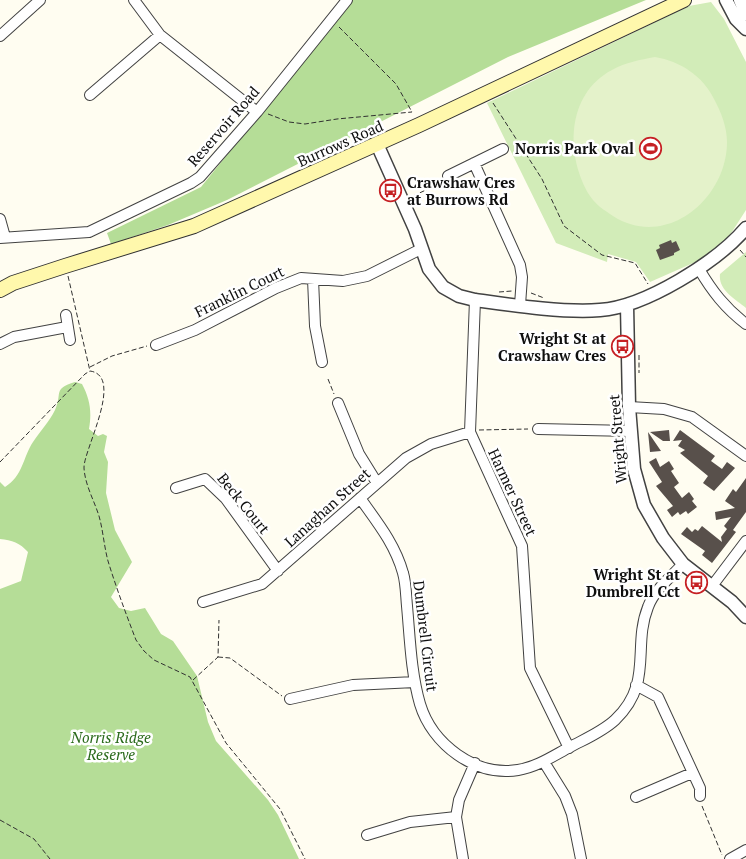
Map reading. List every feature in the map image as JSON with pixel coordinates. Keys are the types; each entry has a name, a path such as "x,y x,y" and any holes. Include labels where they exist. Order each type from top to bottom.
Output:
{"main road":[{"name":"Burrows Road","path":"0,290 13,283 194,226 377,144 684,0"}],"street":[{"path":"0,36 40,0"},
{"path":"134,0 160,35 257,112"},
{"name":"Reservoir Road","path":"2,238 89,232 168,196 200,177 257,112 347,0"},
{"path":"726,0 736,19 746,25"},
{"path":"740,0 746,14"},
{"path":"90,95 160,35"},
{"path":"377,144 403,201 429,269 443,287 459,296 475,300 593,310 627,305 699,269 733,244 746,228"},
{"path":"446,179 502,149"},
{"path":"474,163 520,265 520,305"},
{"path":"0,219 2,238"},
{"name":"Franklin Court","path":"156,345 195,330 276,288 301,278 343,281 367,276 421,249"},
{"path":"699,269 715,295 730,312 746,324"},
{"path":"313,279 314,326 322,362"},
{"name":"Harmer Street","path":"475,300 473,431 522,546 530,668 569,748"},
{"name":"Wright Street","path":"627,305 629,407 634,469 644,505 663,538 683,564 712,586 746,617"},
{"path":"66,315 70,340"},
{"path":"0,344 14,336 67,327"},
{"path":"337,401 359,454 377,483"},
{"path":"629,407 664,408 692,417 746,456"},
{"path":"534,429 631,431"},
{"name":"Lanaghan Street","path":"203,602 262,584 278,572 406,458 431,444 473,431"},
{"name":"Beck Court","path":"176,488 205,479 226,499 278,572"},
{"name":"Dumbrell Circuit","path":"360,498 389,538 403,574 415,682 421,705 436,736 461,757 487,769 517,770 544,762 593,736 615,720 631,699 641,672 647,607 656,593 683,564"},
{"path":"712,586 746,542"},
{"path":"290,699 353,685 415,682"},
{"path":"636,685 658,697 700,788 700,796"},
{"path":"544,762 565,796 572,814 581,859"},
{"path":"463,859 456,817 459,800 475,763"},
{"path":"636,797 692,773"},
{"path":"367,835 410,822 456,817"},
{"path":"726,857 746,850"}],"path":[{"path":"331,19 396,84 415,116"},
{"path":"492,102 542,179 564,226 602,255 635,263 649,285"},
{"path":"257,112 305,124 412,112"},
{"path":"403,201 446,179"},
{"path":"733,244 746,257"},
{"path":"65,266 90,371"},
{"path":"499,292 520,291 550,300"},
{"path":"89,367 112,356 156,345"},
{"path":"639,352 639,379"},
{"path":"0,462 90,371"},
{"path":"90,371 94,372 101,380 104,393 102,410 85,457 84,468 118,591 136,640 154,660 182,672 192,680 226,743 280,809 305,859"},
{"path":"328,379 337,401"},
{"path":"473,431 534,429"},
{"path":"192,680 218,657 220,620"},
{"path":"218,657 230,658 274,691 290,699"},
{"path":"700,796 704,815 726,857"},
{"path":"0,820 34,839 50,859"}],"green space":[{"path":"352,0 646,0 508,57 227,200 168,225 111,244 107,233 201,187"},
{"path":"711,2 724,19 746,62 746,210 728,238 715,250 700,260 650,282 636,262 608,254 607,262 556,243 487,103 689,6"},
{"name":"Norris Park Oval","path":"655,57 682,66 704,83 721,114 727,142 724,163 717,182 705,199 690,213 672,223 653,227 633,225 613,216 590,196 576,163 574,127 578,110 586,94 597,81 612,70 623,65"},
{"path":"746,252 746,308 732,298 724,289 720,280 720,274"},
{"name":"Norris Ridge Reserve","path":"75,382 82,384 89,400 89,429 98,436 103,434 107,436 104,452 108,462 106,493 115,530 132,562 111,597 119,608 131,611 145,608 161,634 173,641 197,676 208,722 216,741 268,800 278,815 299,859 0,859 0,589 21,581 28,552 16,542 0,539 0,482 5,487 16,477 33,442 55,410 59,392 63,387"}],"building":[{"path":"671,240 672,243 676,241 680,250 674,253 674,255 660,260 656,250 660,248 659,245"},
{"path":"669,430 670,441 663,441 650,432"},
{"path":"680,430 715,456 711,461 722,469 727,462 735,468 714,491 703,483 708,476 680,453 685,450 678,446 682,440 673,441"},
{"path":"648,432 661,451 650,452"},
{"path":"656,458 660,467 669,461 674,469 671,471 679,483 674,487 682,498 689,492 694,499 692,501 697,507 688,514 686,511 680,515 678,512 672,517 667,510 673,506 656,486 662,482 649,462"},
{"path":"746,478 746,512 733,530 736,532 712,563 702,555 705,551 681,534 687,527 692,532 695,529 698,531 702,526 722,542 721,537 727,529 724,526 731,517 716,520 715,512 735,508 725,501 733,489 736,492"}],"place":[{"name":"Norris Park Oval","path":"650,148"},
{"name":"Crawshaw Cres at Burrows Rd","path":"391,191"},
{"name":"Wright St at Crawshaw Cres","path":"622,347"},
{"name":"Wright St at Dumbrell Cct","path":"696,583"}]}
